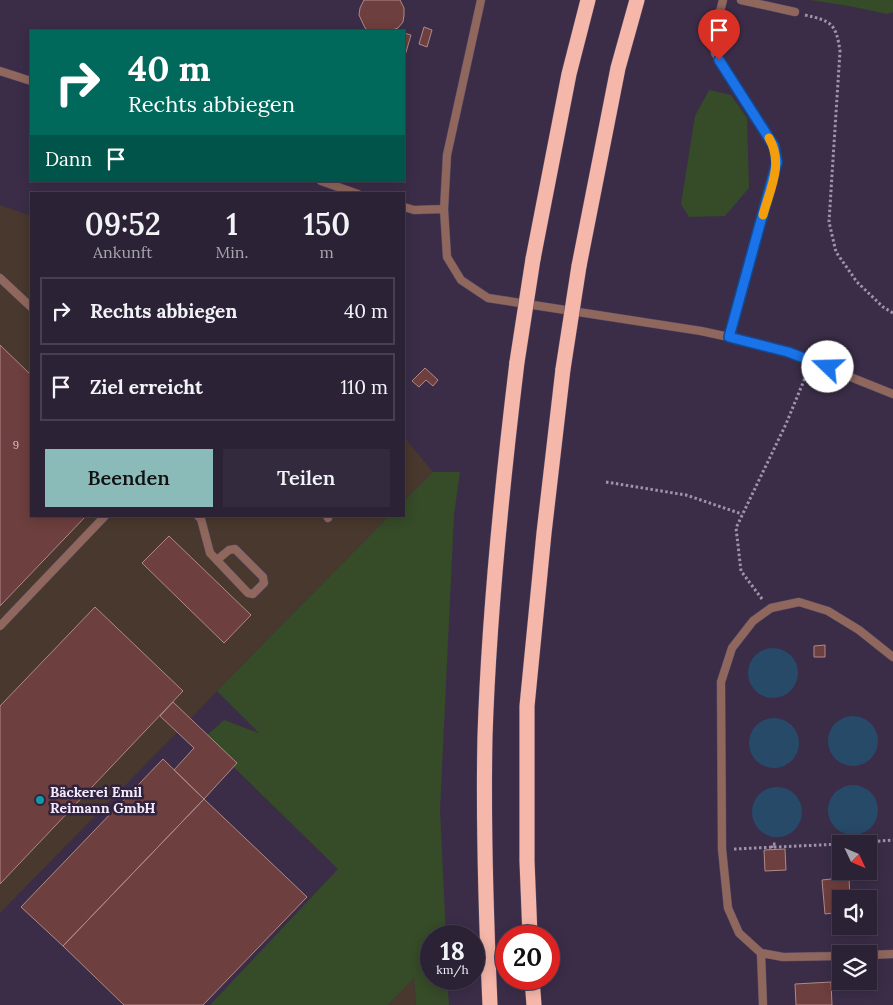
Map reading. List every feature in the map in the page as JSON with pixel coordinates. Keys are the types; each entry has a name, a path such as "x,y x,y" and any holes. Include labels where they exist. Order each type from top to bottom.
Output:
{"highway":[{"path":"490,1005 485,881 486,736 502,479 533,259 569,74 588,0"},
{"path":"530,925 527,861 528,706 544,533 563,369 579,266 618,68 637,0"},
{"path":"533,990 534,1005"}],"lane":[{"path":"482,0 447,156 444,209 447,257 461,280 488,298 729,337 788,352 893,394"},
{"path":"723,0 712,38 715,53 774,146 777,162 729,337"},
{"path":"741,0 795,12"},
{"path":"0,72 30,81"},
{"path":"324,182 352,192"},
{"path":"405,207 414,210 444,209"},
{"path":"0,278 30,306"},
{"path":"0,626 104,517"},
{"path":"199,517 210,553 248,593 253,594 264,583 263,577 234,549 229,550 217,560"},
{"path":"832,956 782,957 761,954 739,933 728,908 722,849 721,682 732,648 753,621 771,608 799,602 828,611 860,630 893,657"},
{"path":"761,954 763,1005"},
{"path":"877,955 893,954"}],"path":[{"path":"795,12 826,20 838,33 840,50 829,222 836,252 857,282 893,313"},
{"path":"771,608 757,595 741,571 736,528 786,424 812,361"},
{"path":"606,482 686,495 742,514"},
{"path":"878,841 893,840"},
{"path":"772,848 772,844 778,844"},
{"path":"722,849 832,845"}],"shaded area":[{"path":"0,205 30,216 30,517 388,517 0,913"},
{"path":"405,438 433,472 405,500"},
{"path":"414,978 416,1005 388,1005"}],"green space":[{"path":"810,0 893,0 893,12 887,14"},
{"path":"709,90 731,95 747,118 749,188 725,216 689,217 681,204 695,116"},
{"path":"433,472 460,472 454,515 440,810 445,925 420,925 420,990 448,990 449,1005 416,1005 414,978 388,1005 210,1005 338,869 204,738 224,720 259,733 217,691 388,517 405,517 405,500"}],"water":[{"path":"768,648 778,648 791,655 798,668 798,678 791,691 778,698 768,698 759,694 752,687 748,678 748,668 752,659 759,652"},
{"path":"848,716 858,716 871,723 878,736 878,746 871,759 858,766 848,766 839,762 832,755 828,746 828,736 832,727 839,720"},
{"path":"774,718 788,722 795,729 799,743 795,757 788,764 774,768 760,764 753,757 749,743 753,729 760,722"},
{"path":"848,785 858,785 867,789 874,796 878,805 878,815 874,824 867,831 858,835 848,835 839,831 832,824 828,815 828,805 832,796 839,789"},
{"path":"777,787 787,789 795,794 800,802 802,812 800,822 795,830 787,835 777,837 767,835 759,830 754,822 752,812 754,802 759,794 767,789"}],"building":[{"path":"364,0 400,0 404,8 403,22 398,28 392,30 368,30 359,15"},
{"path":"424,27 432,30 427,47 419,44"},
{"path":"405,33 411,35 405,56"},
{"path":"0,345 30,374 30,517 85,517 0,606"},
{"path":"425,368 438,380 433,386 426,380 419,387 412,381"},
{"path":"169,536 251,615 224,643 142,563"},
{"name":"Bäckerei Emil Reimann GmbH","path":"95,607 183,691 0,884 0,706"},
{"path":"825,645 825,657 814,657 814,646"},
{"path":"173,702 237,763 204,799 174,770 194,748 160,716"},
{"path":"163,759 204,799 63,946 21,907"},
{"path":"204,799 307,897 203,1005 124,1005 63,946"},
{"path":"785,849 786,870 765,871 764,850"},
{"path":"822,880 849,880 850,890 832,890 832,913 825,914"},
{"path":"831,982 832,1005 796,1005 795,984"}],"slow traffic":[{"path":"763,215 777,162 777,155 769,138"}],"place":[{"name":"Bäckerei Emil Reimann GmbH","path":"40,800"}],"route":[{"path":"719,60 768,136 777,155 775,172 729,337 788,352 828,367"}]}
